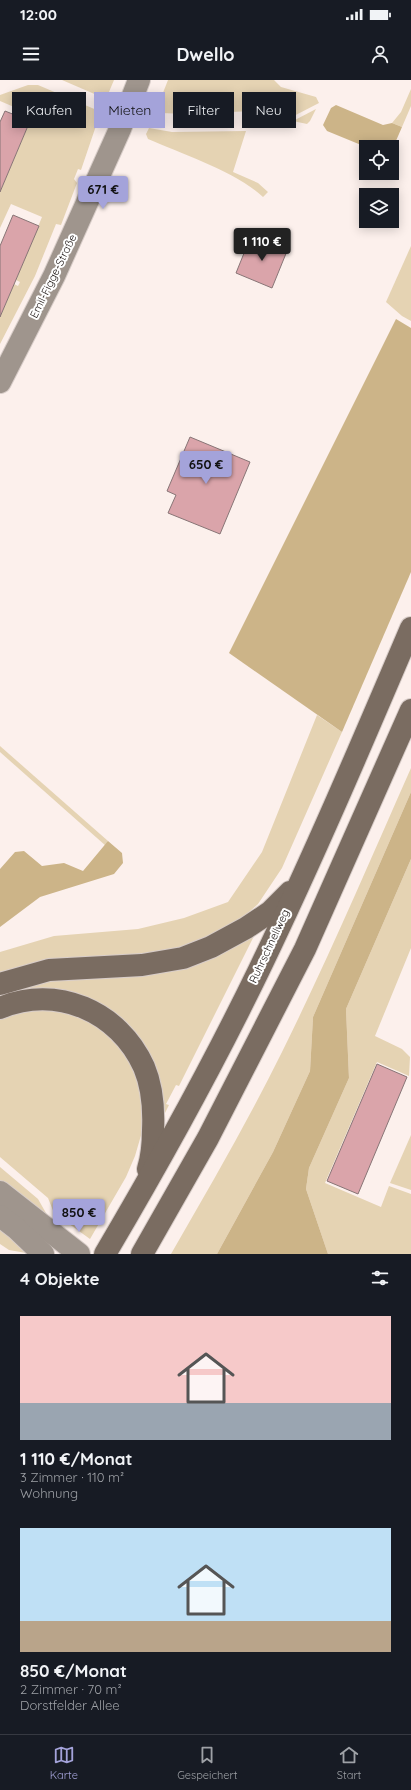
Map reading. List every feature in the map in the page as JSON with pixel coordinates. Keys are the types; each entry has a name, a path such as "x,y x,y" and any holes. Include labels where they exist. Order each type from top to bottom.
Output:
{"highway":[{"name":"Ruhrschnellweg","path":"105,1254 136,1201 213,1060 258,971 311,858 411,628"},
{"path":"142,1254 208,1138 305,949 411,710"},
{"path":"0,984 49,970 163,963 198,953 227,940 270,912 294,886 311,858"},
{"path":"0,1008 34,999 59,1000 82,1006 110,1022 136,1052 145,1068 150,1087 153,1123 149,1166 136,1201"}],"street":[{"name":"Emil-Figge-Straße","path":"0,382 54,276 120,129 139,80"},
{"path":"0,1192 79,1254"},
{"path":"0,1216 43,1254"}],"shaded area":[{"path":"62,80 114,80 109,92 94,92 94,94"},
{"path":"168,80 274,80 281,87 316,97 319,103 296,115 296,92 242,92 242,112 234,112 234,92 173,92 173,113 165,113 165,92 163,92"},
{"path":"28,85 38,85 54,92 12,92 12,106 0,101 0,95"},
{"path":"411,89 411,106 402,127 392,123 401,112"},
{"path":"86,105 94,109 94,128 95,128 81,170 78,169 74,179 77,183 61,225 56,224 35,276 0,344 0,307 4,308 14,284 18,286 20,282 16,280 42,217 11,204 0,228 0,192 27,128 86,128"},
{"path":"336,105 383,125 392,123 402,127 396,140 359,140 359,144 327,131 323,125 331,108"},
{"path":"316,109 307,124 296,122 296,119"},
{"path":"149,128 172,132 246,131 233,172 258,183 268,192 263,197 239,180 192,157 148,139 146,134"},
{"path":"411,246 411,321 402,316 386,302"},
{"path":"396,319 411,328 411,572 342,732 229,653"},
{"path":"317,715 342,732 282,868 258,904 235,925 177,953 0,973 0,952 54,936 138,929 184,918 228,902 262,852"},
{"path":"0,746 108,841 106,846 0,752"},
{"path":"411,768 411,792 313,1017 310,1071 273,1152 217,1254 171,1254 242,1129 282,1052 332,946"},
{"path":"411,792 411,859 346,1009 349,1078 309,1168 306,1189 328,1254 217,1254 273,1152 310,1071 313,1017"},
{"path":"108,841 122,853 123,863 114,874 40,897 0,927 0,869 15,852 24,851 42,866 64,863 83,871"},
{"path":"411,859 411,948 375,1036 402,1049 410,1057 409,1076 377,1062 325,1183 381,1207 389,1186 411,1194 411,1254 328,1254 306,1189 309,1168 349,1078 346,1009"},
{"path":"255,934 179,1086 176,1085 166,1104 169,1105 157,1129 117,1018 13,997 10,990"},
{"path":"27,1006 87,1014 131,1056 144,1103 142,1132 135,1156 126,1177 90,1239 54,1213 48,1198 0,1157 0,1014"},
{"path":"411,1135 411,1190 390,1183"},
{"path":"0,1167 38,1199 50,1220 0,1183"},
{"path":"0,1229 32,1254 9,1250 0,1244"}],"building":[{"path":"5,111 12,114 12,128 27,128 0,192 0,122"},
{"path":"13,215 39,226 0,317 0,246"},
{"path":"251,236 287,251 272,288 236,273"},
{"path":"190,437 250,462 220,534 168,513 176,495 167,491"},
{"path":"377,1064 407,1077 358,1194 327,1181"}]}
